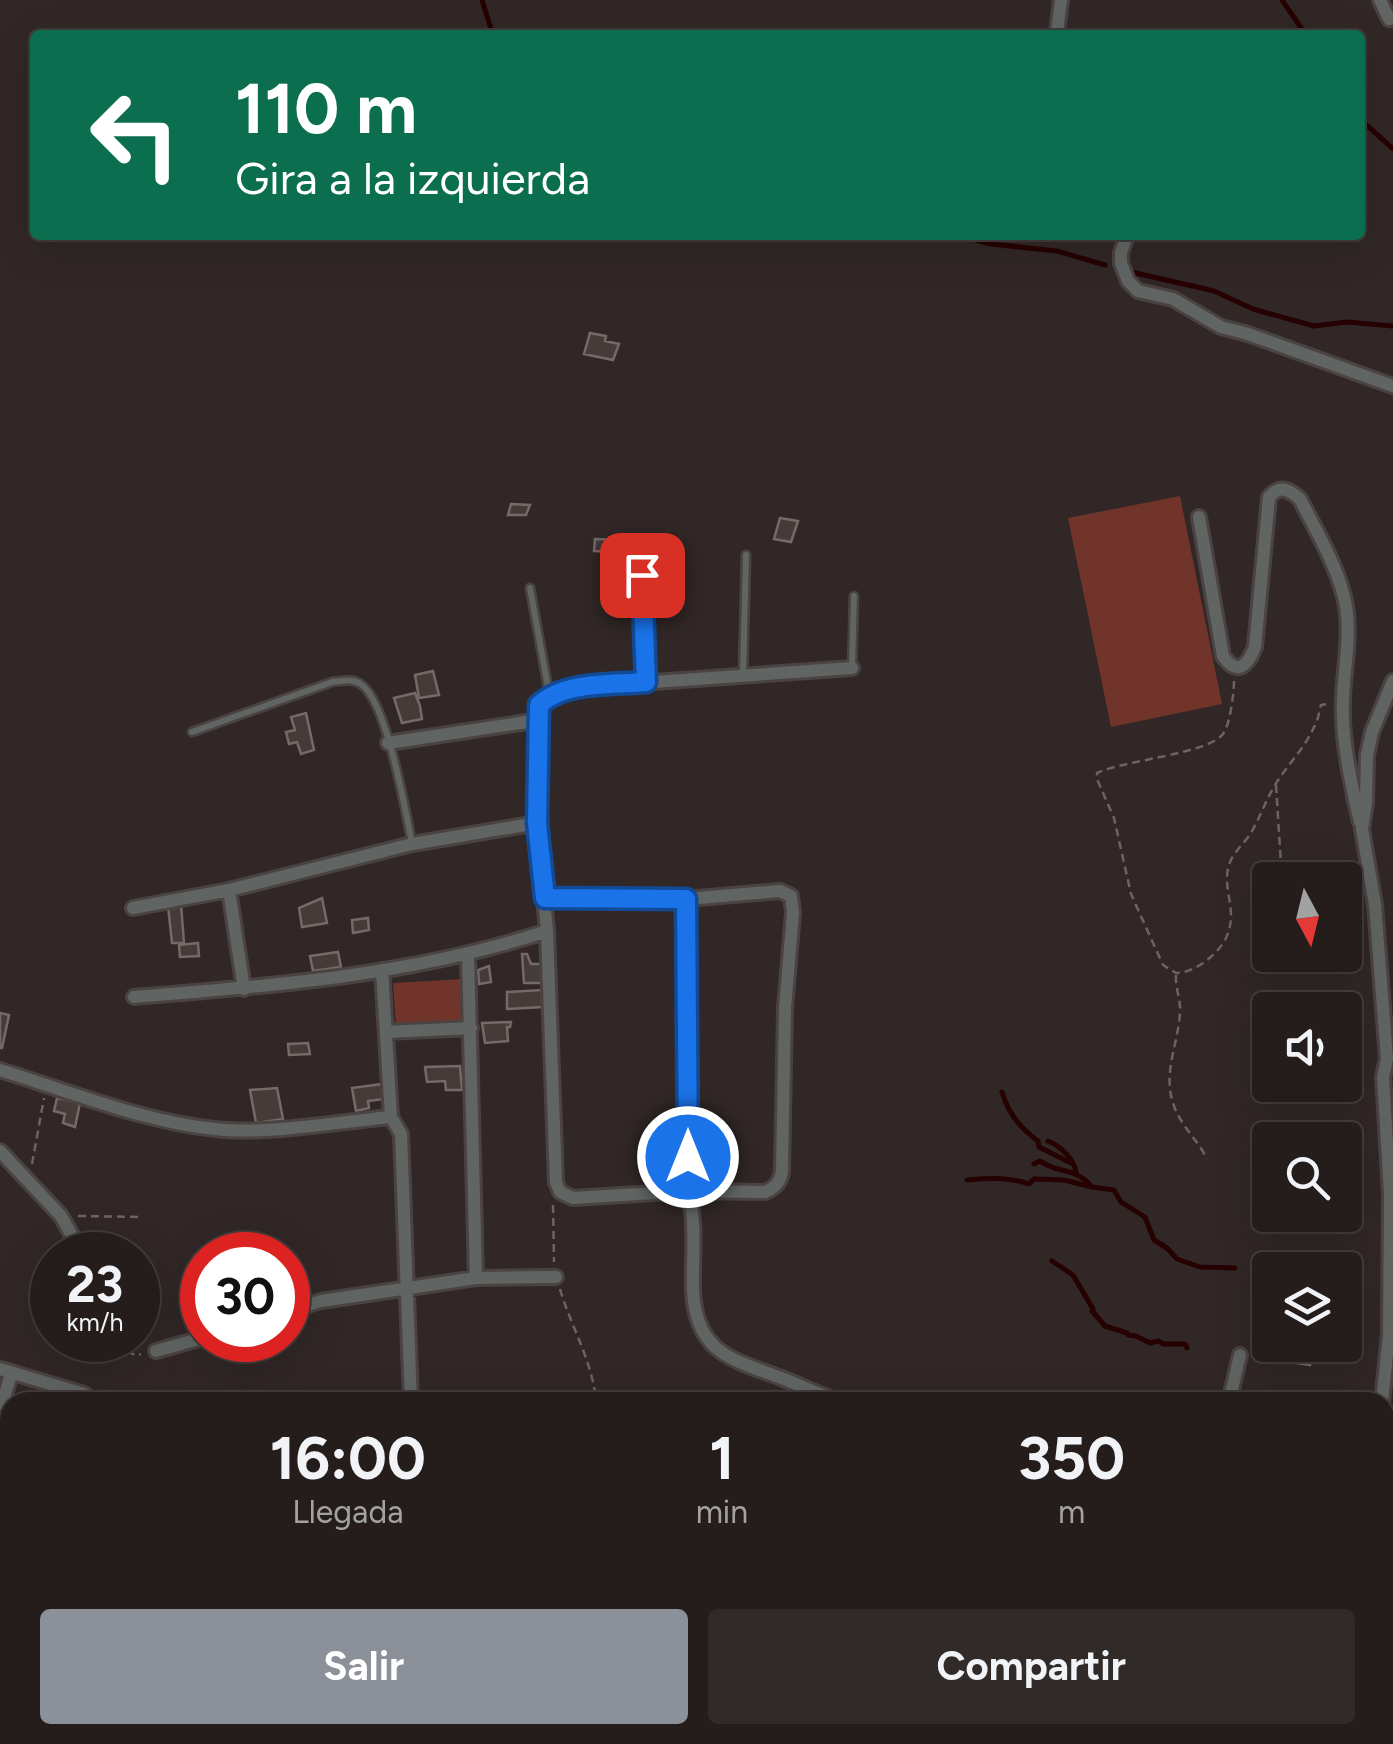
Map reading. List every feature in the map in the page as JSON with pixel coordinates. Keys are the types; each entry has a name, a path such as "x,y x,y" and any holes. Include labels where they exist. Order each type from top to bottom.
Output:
{"street":[{"path":"1058,30 1061,0"},
{"path":"1380,0 1389,19"},
{"path":"1125,240 1121,263 1128,281 1138,291 1173,300 1221,327 1393,386"},
{"path":"1199,517 1223,656 1229,664 1235,667 1249,662 1255,647 1269,497 1274,491 1290,490 1300,499 1338,579 1346,606 1344,730 1375,906 1390,1059 1383,1076 1392,1193 1390,1375"},
{"path":"545,898 686,899 780,891 791,896 782,1177 774,1188 765,1192 688,1190 573,1198 560,1192 556,1182 547,931 537,823 539,705 549,695 568,688 852,668"},
{"path":"1362,830 1372,732 1393,681"},
{"path":"388,743 540,720"},
{"path":"133,908 229,890 412,844 537,823"},
{"path":"229,890 244,988"},
{"path":"686,899 688,1190 694,1215 695,1308 699,1327 710,1344 728,1358 815,1392"},
{"path":"134,997 382,970 468,954 547,931"},
{"path":"468,954 476,1278"},
{"path":"382,970 391,1117 400,1134 410,1392"},
{"path":"386,1032 471,1028"},
{"path":"0,1070 118,1107 213,1129 246,1131 391,1117"},
{"path":"0,1151 61,1216 70,1232"},
{"path":"310,1305 476,1278 556,1276"},
{"path":"1231,1392 1240,1355"},
{"path":"5,1372 77,1392"}],"lane":[{"path":"743,675 746,555"},
{"path":"642,575 646,682"},
{"path":"530,588 549,695"},
{"path":"852,668 854,596"},
{"path":"192,732 314,688 350,680 362,685 376,702 412,844"}],"path":[{"path":"1235,667 1234,693 1221,736 1197,747 1097,773 1114,818 1131,894 1164,964 1176,973 1189,972 1214,954 1224,941 1232,922 1228,866 1250,834 1276,783 1314,728 1322,705 1343,702"},
{"path":"1276,783 1281,862"},
{"path":"1176,973 1180,1016 1169,1088 1180,1120 1207,1159"},
{"path":"29,1180 46,1084"},
{"path":"560,1192 554,1197 552,1210 556,1276 595,1392"},
{"path":"61,1216 143,1217"}],"shaded area":[{"path":"1180,496 1222,704 1111,727 1068,518"},
{"path":"463,979 465,1022 396,1027 393,983"}],"building":[{"path":"590,333 619,344 613,360 584,354"},
{"path":"511,504 530,505 526,515 508,515"},
{"path":"780,518 798,521 791,542 774,539"},
{"path":"595,539 620,540 618,552 594,551"},
{"path":"433,671 439,695 419,698 415,675"},
{"path":"415,693 422,719 402,723 394,698"},
{"path":"306,713 314,750 301,754 297,742 289,744 286,732 295,730 291,717"},
{"path":"322,898 327,923 302,927 299,908"},
{"path":"181,904 184,943 172,943 168,906"},
{"path":"368,918 369,930 353,933 352,920"},
{"path":"198,943 199,956 180,957 179,945"},
{"path":"338,952 341,967 313,971 310,956"},
{"path":"522,954 527,954 531,964 543,964 545,983 524,983"},
{"path":"489,966 491,982 479,984 478,970"},
{"path":"542,990 543,1007 507,1009 507,992"},
{"path":"0,1013 9,1015 2,1048 0,1048"},
{"path":"511,1022 507,1027 508,1041 485,1043 482,1023"},
{"path":"308,1043 310,1054 289,1055 288,1044"},
{"path":"460,1066 462,1090 446,1090 445,1081 427,1082 425,1067"},
{"path":"382,1084 384,1099 368,1101 369,1108 356,1111 352,1088"},
{"path":"277,1088 283,1119 256,1123 250,1090"},
{"path":"57,1098 80,1103 75,1127 63,1123 65,1114 54,1111"}],"waterway":[{"path":"482,0 491,30"},
{"path":"1282,0 1303,30"},
{"path":"1365,124 1393,149"},
{"path":"976,240 1057,251 1105,265"},
{"path":"1127,271 1214,291 1253,309 1314,326 1347,322 1393,326"},
{"path":"1002,1092 1012,1114 1038,1141 1039,1147 1071,1163"},
{"path":"1048,1141 1066,1154 1076,1173"},
{"path":"1034,1164 1040,1161 1080,1176 1092,1187 1114,1190 1121,1202 1145,1217 1154,1240 1177,1259 1200,1267 1235,1268"},
{"path":"967,1180 999,1179 1029,1184 1034,1179 1064,1180 1092,1187"},
{"path":"1052,1261 1073,1275 1092,1311 1105,1326 1150,1343 1185,1344 1187,1348"}],"route":[{"path":"642,575 646,682 568,688 549,695 539,705 537,823 545,898 686,899 688,1157"}]}
